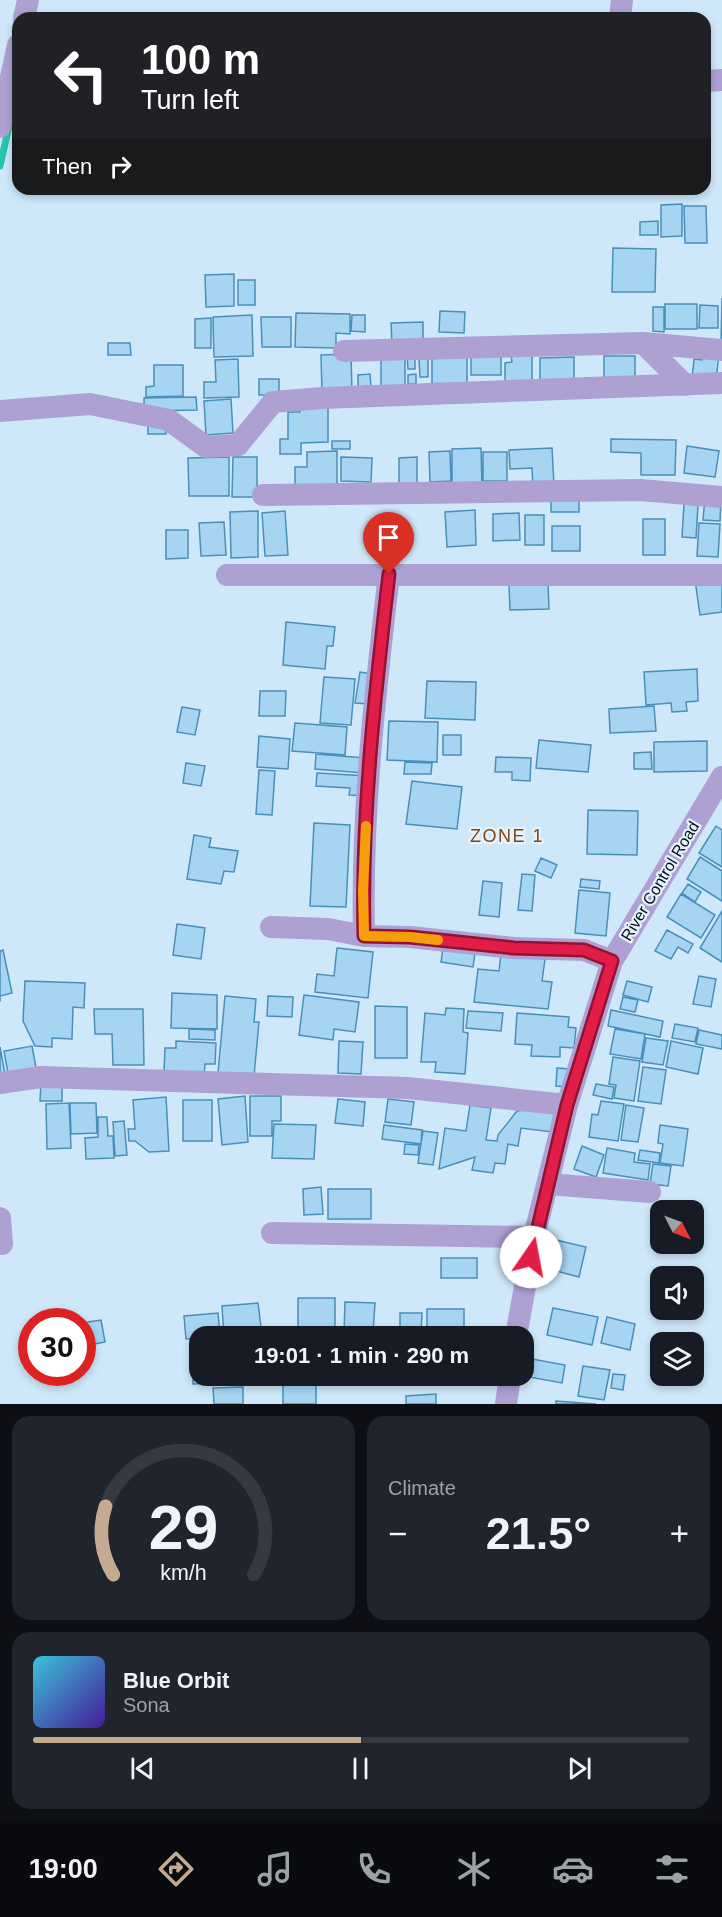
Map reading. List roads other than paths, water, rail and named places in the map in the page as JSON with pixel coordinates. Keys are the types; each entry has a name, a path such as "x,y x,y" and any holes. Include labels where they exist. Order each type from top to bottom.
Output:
{"street":[{"path":"7,112 12,82"},
{"path":"643,342 685,385"},
{"path":"344,351 643,342 722,350"},
{"path":"0,411 90,404 169,420 206,447 238,445 273,402 322,398 722,383"},
{"path":"263,495 640,490 722,497"},
{"path":"364,936 363,890 374,698 389,574"},
{"path":"227,575 722,575"},
{"name":"River Control Road","path":"518,1326 534,1237 567,1105 612,961 722,777"},
{"path":"271,927 328,929 364,936 410,937 514,948 584,950 612,961"},
{"path":"0,1083 41,1077 408,1088 567,1105"},
{"path":"548,1184 650,1192"},
{"path":"0,1218 2,1244"},
{"path":"272,1233 534,1237"},
{"path":"506,1404 509,1386"}],"waterway":[{"path":"0,166 9,126"}],"district":[{"name":"ZONE 1","path":"507,836"}]}
